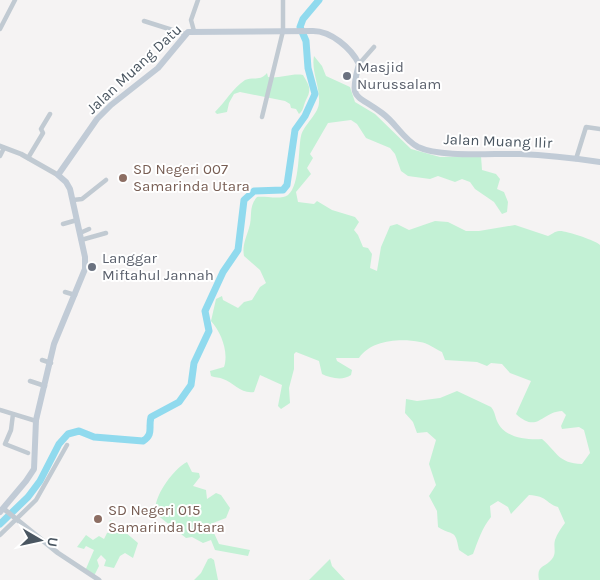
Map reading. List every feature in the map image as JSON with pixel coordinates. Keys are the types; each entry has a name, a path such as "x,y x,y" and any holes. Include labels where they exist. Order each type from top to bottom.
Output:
{"main road":[{"name":"Jalan Muang Datu","path":"58,175 97,119 111,105 158,68 186,34 194,31 313,31 332,37 351,50 359,64"},
{"name":"Jalan Muang Ilir","path":"359,64 353,86 356,95 386,116 410,141 429,150 600,162"},
{"path":"3,511 33,471 36,422 54,344 86,266 73,200 68,184 58,175"}],"street":[{"path":"0,30 15,0"},
{"path":"194,31 191,20 198,0"},
{"path":"262,117 283,31 283,0"},
{"path":"144,21 186,34"},
{"path":"359,64 374,47"},
{"path":"28,158 43,133 41,129 50,114"},
{"path":"576,159 586,127 600,129"},
{"path":"0,156 2,147 28,158 58,175"},
{"path":"73,200 82,200 106,180"},
{"path":"63,224 77,220"},
{"path":"81,237 89,229"},
{"path":"81,237 106,233"},
{"path":"65,292 75,296"},
{"path":"42,360 51,363"},
{"path":"30,381 45,386"},
{"path":"0,410 36,422"},
{"path":"13,414 11,431 5,444 28,453"},
{"path":"0,535 40,493 66,445"},
{"path":"3,511 16,519 58,553 99,580"}],"green space":[{"path":"314,56 322,66 326,76 350,87 355,102 375,114 411,149 440,157 481,156 482,170 496,174 500,179 497,189 504,192 508,202 507,212 502,214 494,202 475,189 470,182 462,179 455,182 438,176 430,179 408,176 401,171 395,154 390,148 366,138 357,124 351,120 328,123 310,154 313,158 307,168 311,174 296,192 298,202 314,204 317,201 332,210 355,217 359,222 354,230 363,247 368,248 372,254 370,268 377,271 381,247 390,226 397,224 409,230 435,221 448,222 466,231 479,231 515,225 548,236 558,231 568,232 600,245 600,580 539,580 540,569 553,557 555,540 565,523 558,507 540,497 529,495 511,514 508,507 498,501 490,506 491,517 483,530 473,554 468,556 459,550 453,534 438,527 437,511 429,496 436,485 429,464 436,440 427,432 417,433 413,422 405,413 406,399 417,401 440,398 457,391 491,407 500,427 505,431 516,437 542,439 568,462 582,464 590,453 584,430 579,427 562,429 561,426 566,415 562,411 555,412 535,422 523,420 516,414 531,381 510,373 502,364 491,363 487,366 477,362 445,360 442,352 426,344 404,340 378,344 364,352 359,358 336,358 337,361 352,370 351,375 348,377 336,378 322,374 319,361 296,352 294,354 294,369 289,388 290,403 281,409 278,406 282,385 260,375 254,392 249,392 241,390 222,378 211,376 210,371 224,367 225,361 223,343 211,321 216,299 222,296 223,300 238,308 244,302 252,300 260,287 266,283 260,270 244,256 244,245 252,208 257,197 278,198 288,195 295,184 301,136 314,115 319,102 313,62"},
{"path":"267,73 268,77 303,75 309,90 303,109 299,114 296,109 291,108 290,104 285,101 240,92 234,94 227,112 217,114 215,112 236,87 245,80 259,78"},
{"path":"187,462 192,472 199,473 200,477 193,486 206,490 207,499 216,493 221,495 230,508 226,518 213,523 214,533 219,544 250,550 248,556 215,550 211,540 203,543 192,537 186,538 156,514 155,508 160,493 170,477"},
{"path":"110,520 124,528 125,532 138,543 133,558 125,553 120,556 114,568 104,566 106,560 101,555 97,560 99,566 94,576 85,571 94,550 86,546 84,549 77,547 86,535 93,540 99,536 104,539 107,533 114,531 113,526 109,523"},
{"path":"208,559 214,560 218,580 194,580 201,573"},
{"path":"330,559 332,566 345,580 309,580"}],"waterway":[{"path":"0,524 28,497 40,481 59,444 68,434 79,431 94,437 143,441 150,433 151,417 179,402 191,385 194,363 209,331 205,311 223,272 238,250 244,200 254,191 283,190 287,185 295,130 305,116 315,94 308,68 306,41 300,27 303,19 319,0"}],"place":[{"name":"Masjid Nurussalam","path":"347,76"},
{"name":"SD Negeri 007 Samarinda Utara","path":"123,178"},
{"name":"Langgar Miftahul Jannah","path":"92,267"},
{"name":"SD Negeri 015 Samarinda Utara","path":"98,519"}]}
